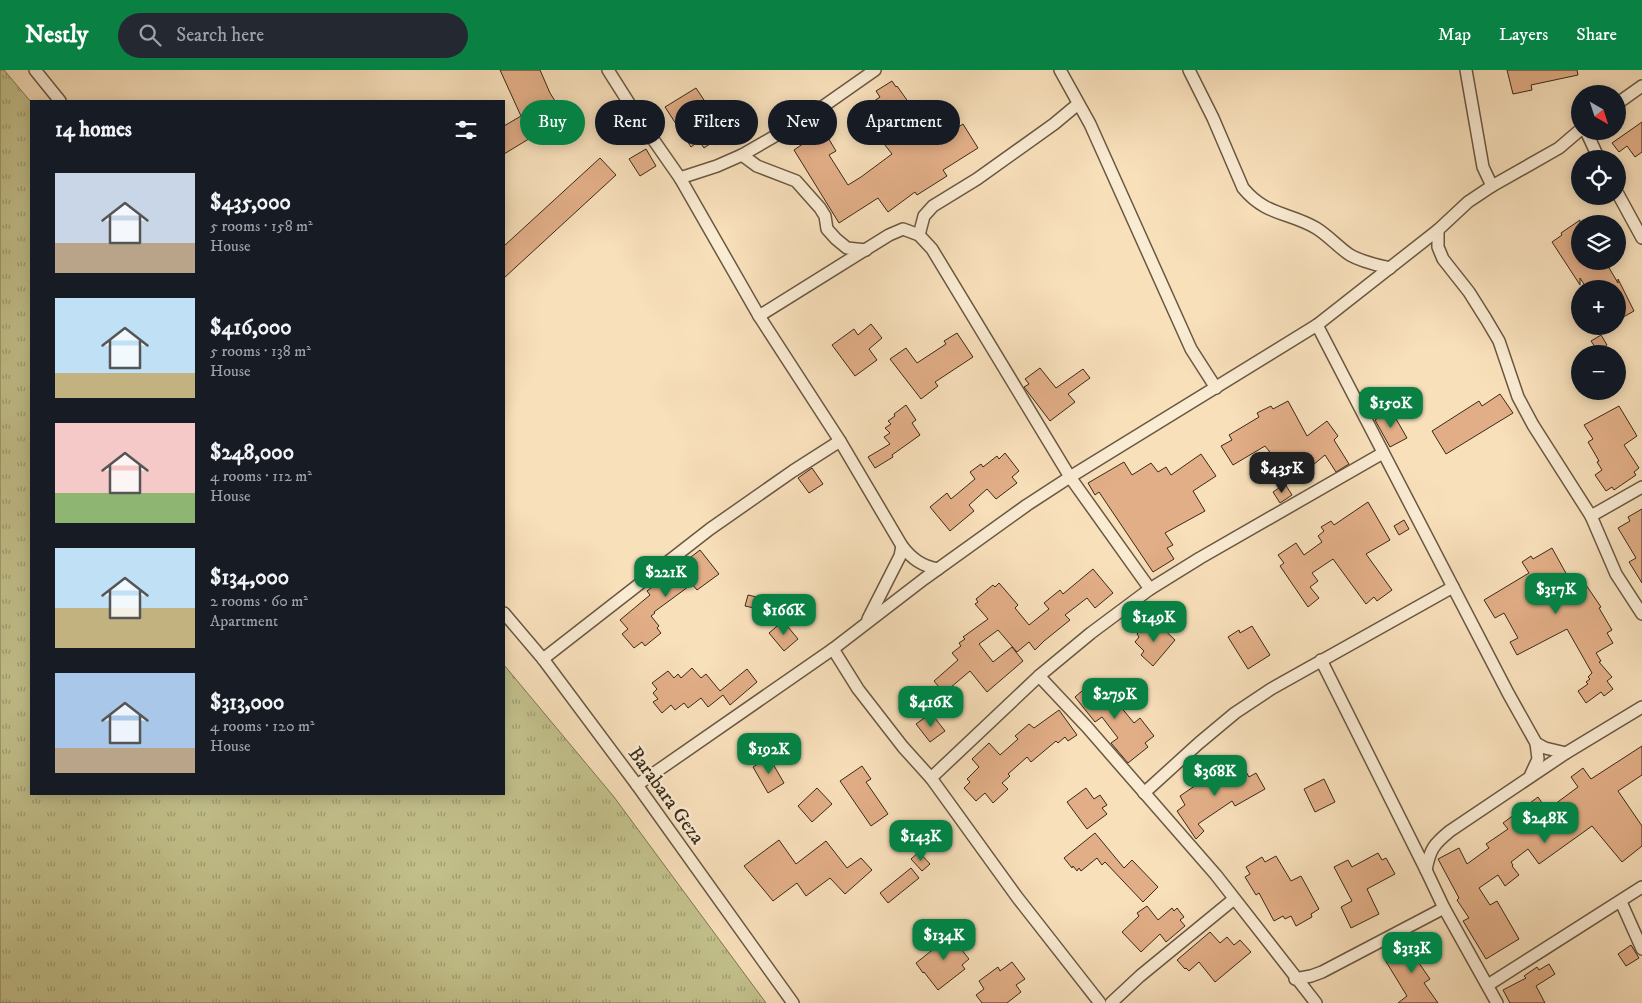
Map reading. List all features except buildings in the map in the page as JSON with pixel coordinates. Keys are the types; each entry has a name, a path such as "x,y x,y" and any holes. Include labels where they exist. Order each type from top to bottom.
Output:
{"street":[{"path":"35,70 59,100"},
{"path":"608,70 640,122 680,178 759,316 840,441 902,546 918,562 938,569"},
{"path":"680,178 717,166 742,155 808,117 875,70"},
{"path":"1060,70 1090,124 1191,349 1216,388"},
{"path":"1189,70 1213,118 1243,188 1250,197 1272,211 1315,227 1351,256 1365,262 1390,268"},
{"path":"1466,70 1483,167 1492,186"},
{"path":"1626,97 1642,86"},
{"path":"919,235 924,216 933,206 984,174 1054,124 1078,104"},
{"path":"637,786 832,649 991,530 1070,477 1317,326 1438,230 1468,202 1558,148 1571,137"},
{"path":"742,155 757,166 796,181 820,208 825,216 827,230 836,239 847,248 866,250"},
{"path":"1624,205 1642,238"},
{"path":"759,316 889,235 904,229 919,235 932,249 1070,477 1150,589"},
{"path":"1438,230 1438,247 1443,259 1469,292 1499,341 1518,397 1533,425 1591,516 1616,574 1642,614"},
{"path":"1317,326 1508,693 1536,743 1538,759 1529,777"},
{"path":"543,659 710,529 840,441"},
{"path":"931,778 1039,676 1091,633 1150,589 1200,558 1383,454"},
{"path":"1591,516 1642,487"},
{"path":"864,625 900,556 902,546"},
{"path":"1144,793 1199,743 1236,713 1271,689 1453,587"},
{"name":"Barabara Geza","path":"505,614 543,659 793,1003"},
{"path":"832,649 858,689 903,747 931,778 1017,897 1100,1003"},
{"path":"1321,660 1444,908 1497,1003"},
{"path":"1039,676 1087,727 1216,875 1316,1003"},
{"path":"1426,870 1429,856 1435,844 1450,831 1529,777 1642,706"},
{"path":"1536,743 1545,748 1566,753"},
{"path":"1411,839 1424,845 1435,844"},
{"path":"1488,985 1642,888"},
{"path":"1112,1003 1140,976 1234,899"},
{"path":"1621,902 1642,949"},
{"path":"1295,978 1311,976 1322,972 1444,908"}],"green space":[{"path":"0,70 4,70 30,101 30,795 505,795 505,666 614,797 766,1003 0,1003"}]}
